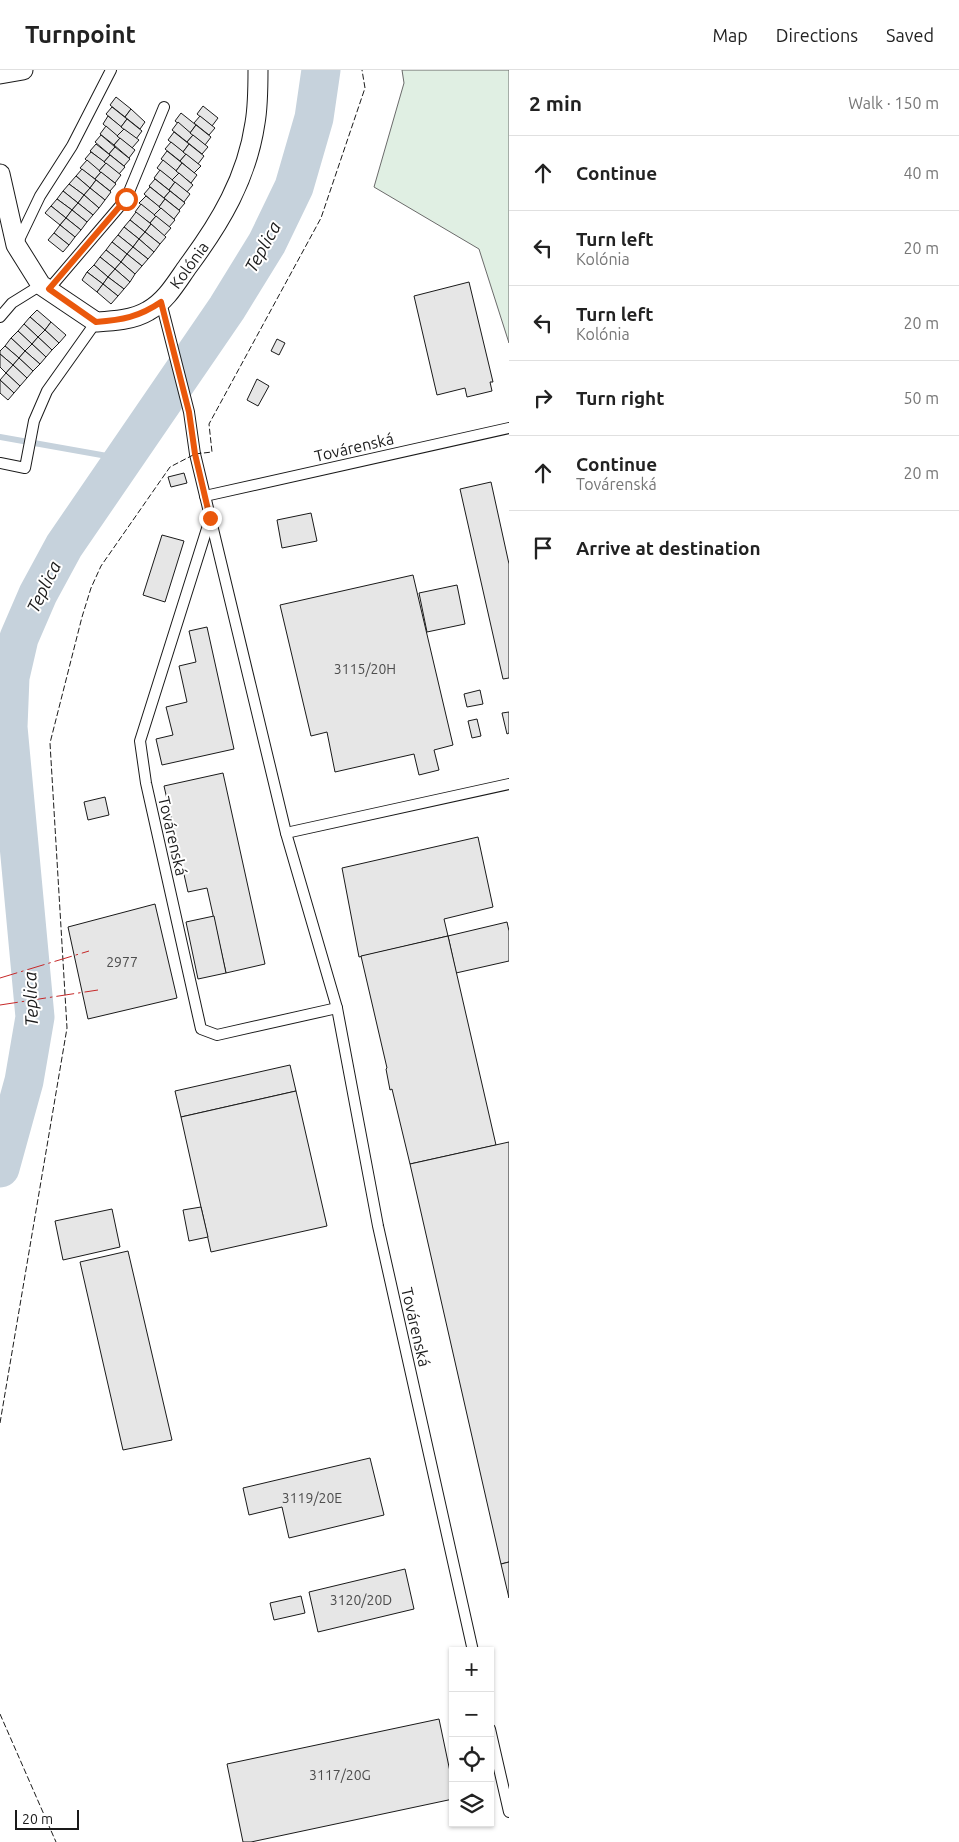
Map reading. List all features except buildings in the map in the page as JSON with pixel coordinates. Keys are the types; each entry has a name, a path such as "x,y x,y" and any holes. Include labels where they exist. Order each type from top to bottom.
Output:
{"street":[{"path":"0,74 23,70"},
{"name":"Kolónia","path":"96,322 123,320 146,312 161,302 210,236 223,215 241,177 251,147 255,124 258,70"},
{"path":"0,174 16,244 45,287 96,322"}],"lane":[{"path":"16,244 40,196 72,146 111,70"},
{"path":"0,304 12,303 45,287 126,199 164,107"},
{"name":"Továrenská","path":"161,302 189,412 195,454 286,833 337,1008 378,1226 472,1647"},
{"path":"0,317 12,303"},
{"path":"0,463 25,468 34,420 47,391 96,322"},
{"name":"Továrenská","path":"205,496 509,428"},
{"name":"Továrenská","path":"210,518 140,741 146,783 201,1029 217,1035 337,1008"},
{"path":"286,833 509,784"},
{"path":"492,1737 509,1812"}],"green space":[{"path":"402,70 509,70 509,343 479,249 374,187 404,83"}],"waterway":[{"name":"Teplica","path":"0,1168 24,1081 35,1017 8,727 10,677 19,638 38,594 64,546 227,308 267,243 294,187 314,118 321,70"},
{"path":"0,437 124,459"}],"fence":[{"path":"0,1423 67,1028 50,743 82,617 91,588 101,566 170,467 195,454 212,452 209,424 321,218 365,88 362,70"},
{"path":"0,1714 56,1842"}],"power":[{"path":"0,978 89,951"},
{"path":"0,1005 98,990"}],"route":[{"path":"126,199 49,289 96,322 123,320 146,312 161,302 189,412 195,454 210,518"}]}
